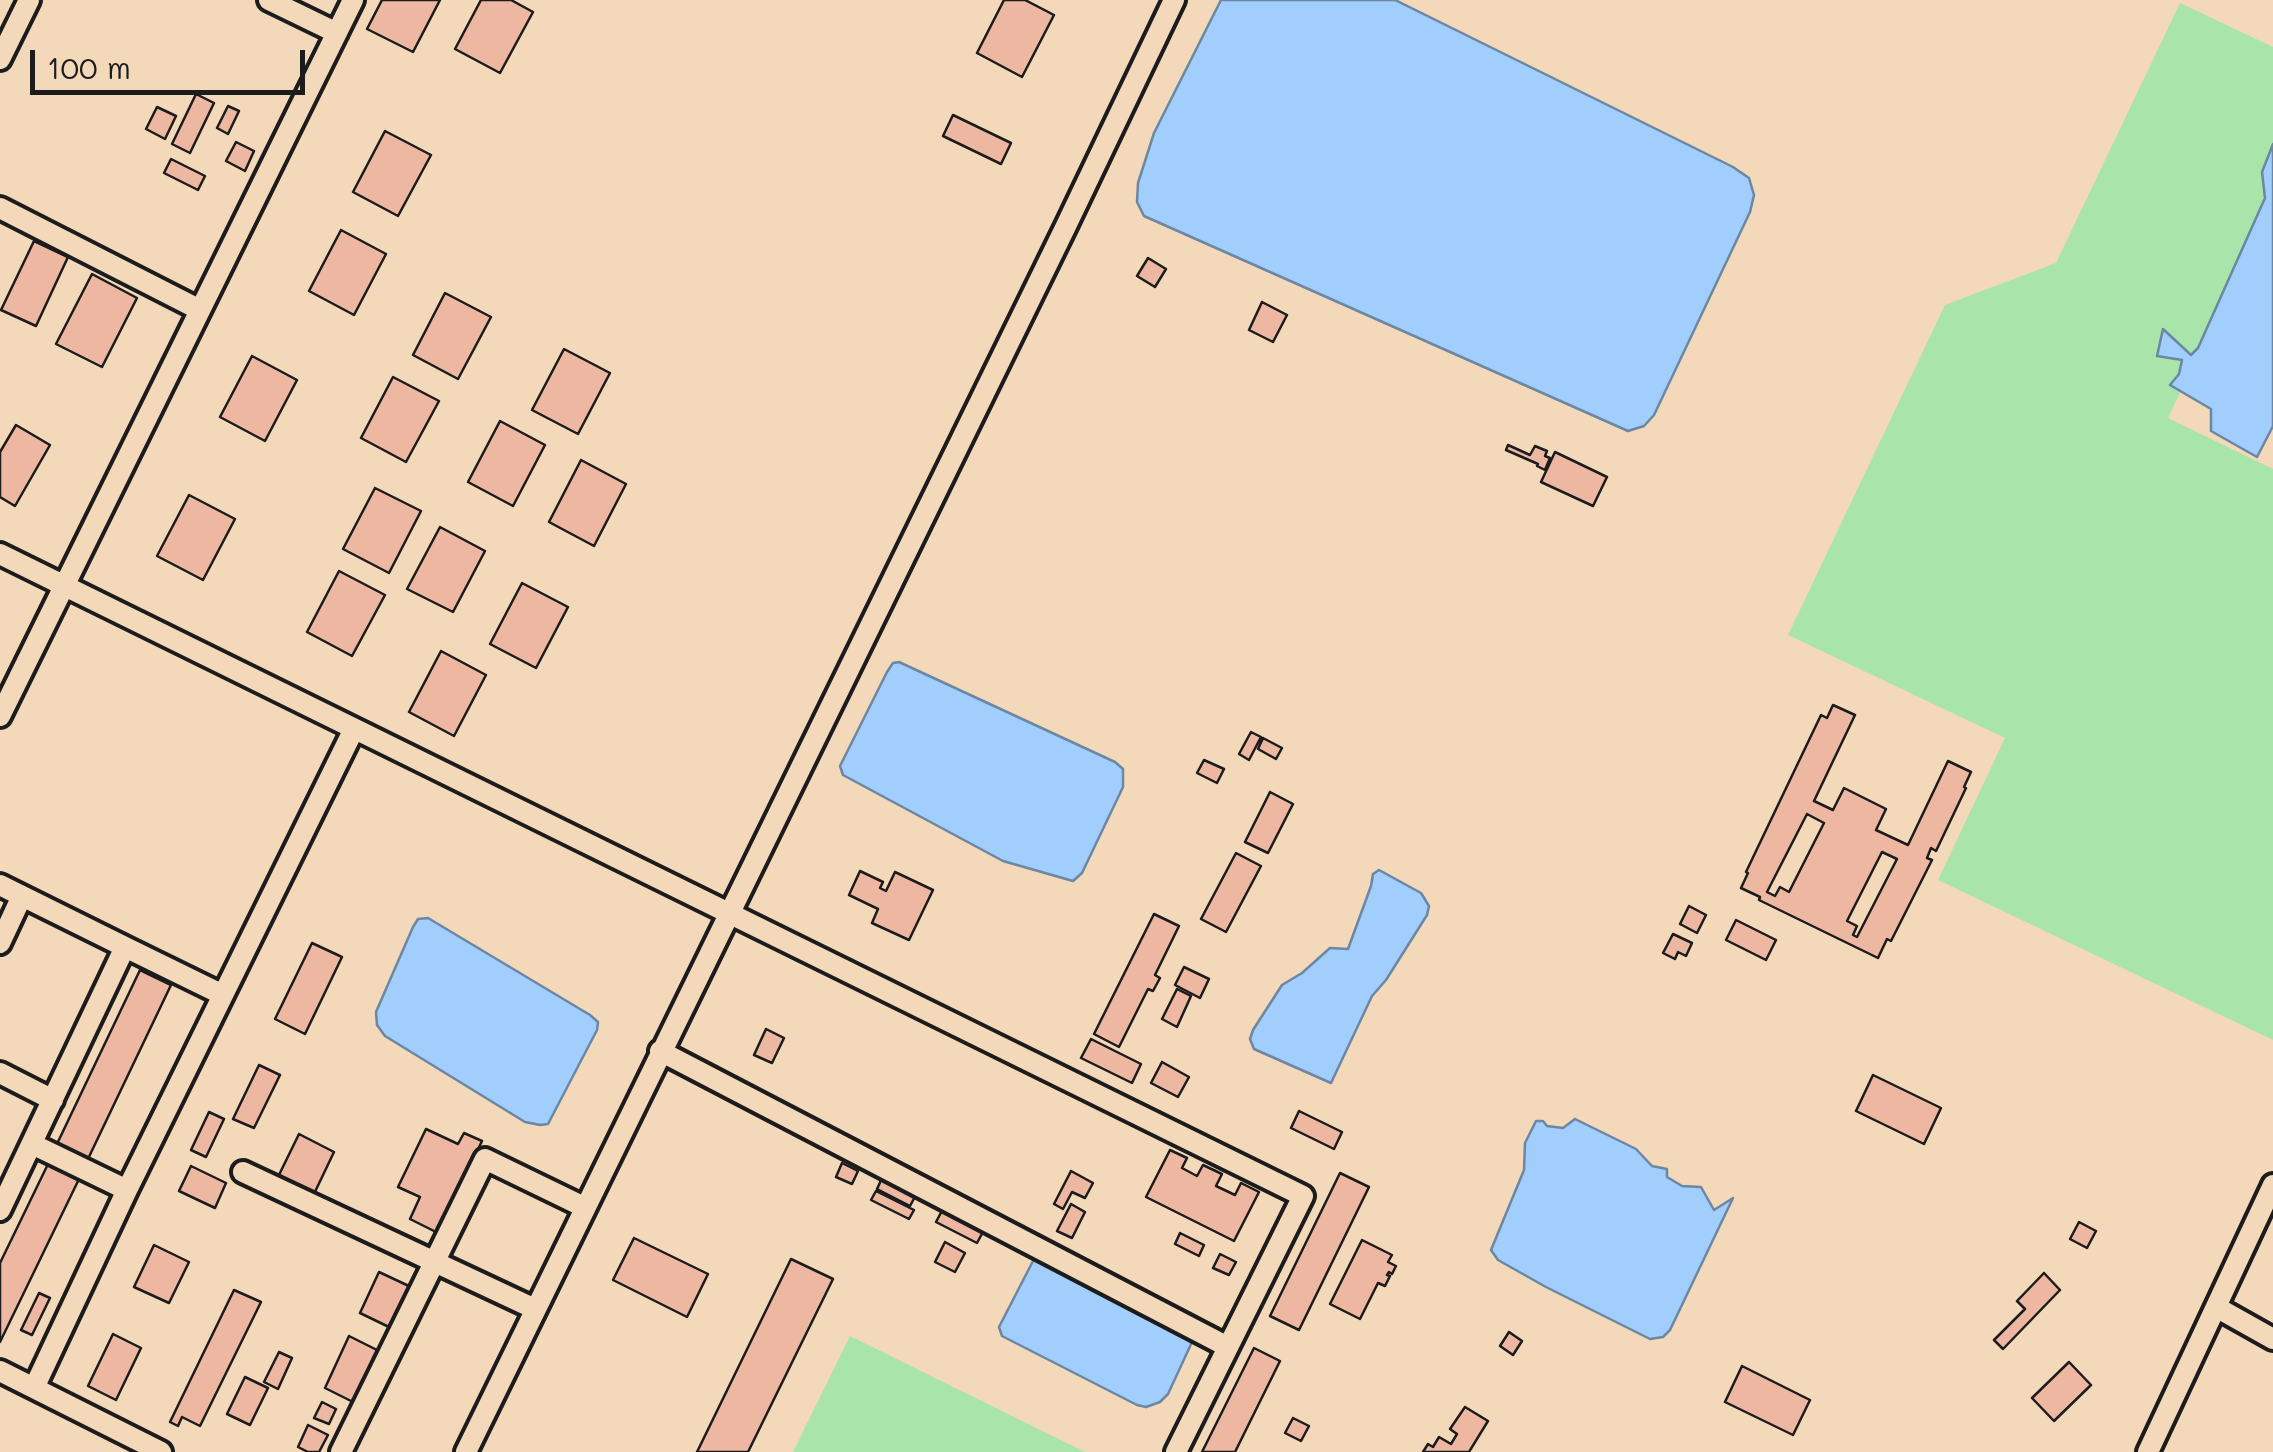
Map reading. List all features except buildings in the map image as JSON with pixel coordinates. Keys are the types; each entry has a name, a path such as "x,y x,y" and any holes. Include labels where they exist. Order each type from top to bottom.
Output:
{"street":[{"path":"0,60 29,0"},
{"path":"269,0 336,33"},
{"path":"0,716 353,0"},
{"path":"466,1452 1174,0"},
{"path":"0,208 200,310"},
{"path":"0,554 1302,1196 1176,1452"},
{"path":"34,1388 354,728"},
{"path":"0,885 223,994"},
{"path":"0,943 22,896"},
{"path":"0,1210 126,947"},
{"path":"660,1051 1228,1346"},
{"path":"0,1073 53,1100"},
{"path":"32,1144 127,1190"},
{"path":"341,1452 484,1160 584,1207"},
{"path":"243,1172 535,1309"},
{"path":"2148,1452 2273,1185"},
{"path":"2216,1307 2273,1339"},
{"path":"0,1371 161,1452"}],"green space":[{"path":"2180,3 2273,47 2273,197 2168,418 2273,469 2273,1040 1938,880 2005,738 1788,635 1945,305 2056,263"},
{"path":"850,1336 1085,1452 793,1452"}],"water":[{"path":"1221,0 1395,0 1749,178 1754,195 1750,212 1654,415 1644,426 1628,431 1144,216 1137,202 1138,183 1154,133"},
{"path":"2273,144 2273,426 2257,457 2211,431 2211,409 2170,385 2179,374 2182,360 2157,356 2163,329 2191,355 2198,348 2265,198 2262,172"},
{"path":"899,662 1123,769 1123,787 1082,873 1073,881 1003,861 843,775 840,766 887,672 893,663"},
{"path":"1379,870 1421,893 1429,906 1427,915 1372,996 1331,1083 1254,1049 1250,1039 1282,985 1330,948 1348,949 1373,874"},
{"path":"428,918 598,1022 548,1124 525,1122 385,1036 377,1025 376,1012 413,927 418,919"},
{"path":"1575,1119 1636,1149 1652,1166 1667,1169 1667,1177 1682,1186 1701,1187 1714,1210 1733,1198 1670,1330 1663,1337 1650,1339 1546,1287 1498,1260 1491,1250 1524,1170 1525,1143 1536,1121 1563,1128"},
{"path":"1037,1259 1190,1336 1192,1342 1168,1394 1160,1402 1146,1407 1137,1405 1002,1336 999,1327"}]}
